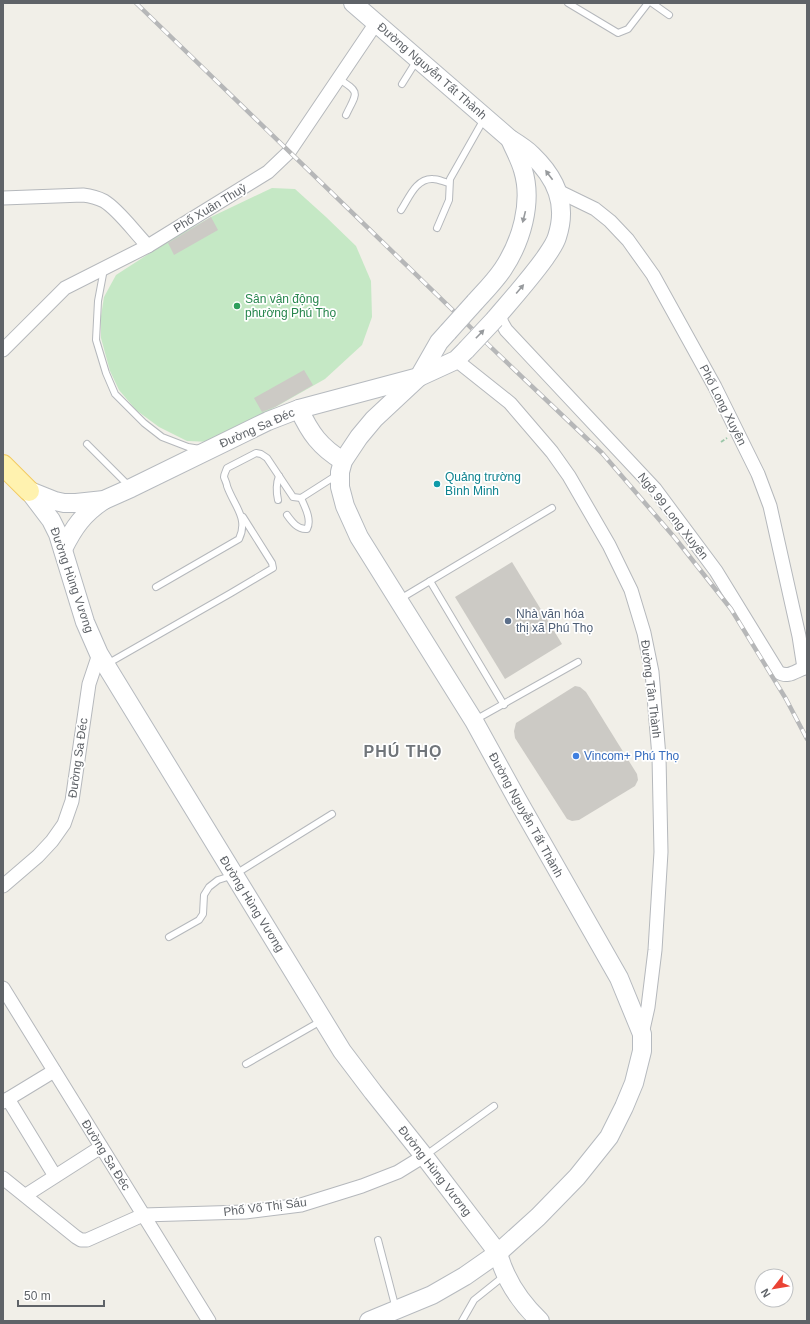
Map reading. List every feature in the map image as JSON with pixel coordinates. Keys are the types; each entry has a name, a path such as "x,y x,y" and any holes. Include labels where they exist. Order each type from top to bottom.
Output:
{"main road":[{"name":"Đường Nguyễn Tất Thành","path":"367,10 418,59 510,139 532,154 554,182 558,191 561,219 557,238 550,250 538,267 497,316 461,355"},
{"name":"Đường Nguyễn Tất Thành","path":"419,378 439,342 502,270 508,260 521,229 527,207 523,171 510,139"},
{"path":"299,409 306,424 321,444 342,467 359,437 374,419 419,378 461,355"},
{"name":"Đường Sa Đéc","path":"63,549 76,525 93,508 104,500 132,488 207,450 268,421 299,409 419,378"},
{"name":"Đường Hùng Vương","path":"3,465 29,491 51,520 63,549 85,622 102,660 342,1051 498,1252 505,1275 526,1305 540,1321"},
{"name":"Đường Nguyễn Tất Thành","path":"342,467 340,487 345,506 359,537 474,721 619,978 642,1034 642,1051 634,1083 609,1137 577,1177 538,1217 498,1252 465,1276 432,1294 369,1321"},
{"name":"Đường Sa Đéc","path":"29,491 64,503 76,504 104,500"}],"street":[{"name":"Phố Xuân Thuỷ","path":"3,350 65,288 148,246 268,172 289,152 339,79 367,10"},
{"name":"Phố Long Xuyên","path":"558,191 595,209 610,221 628,240 653,274 715,387 758,474 770,506 805,667"},
{"path":"3,198 83,195 94,197 104,201 113,208 148,246"},
{"name":"Ngõ 99 Long Xuyên","path":"497,316 506,330 655,489 716,571 778,672 787,675 805,667"},
{"name":"Đường Tân Thành","path":"461,355 510,403 552,452 569,476 609,545 631,590 644,633 652,672 659,757 661,852 655,950 648,1007 642,1034"},
{"name":"Đường Sa Đéc","path":"3,886 38,856 52,841 64,824 72,801 89,684 102,660"},
{"name":"Đường Sa Đéc","path":"4,990 209,1321"},
{"path":"54,1071 5,1101 55,1176"},
{"path":"26,1195 101,1147"},
{"name":"Phố Võ Thị Sáu","path":"143,1215 245,1212 301,1205 362,1186 398,1172 424,1156"},
{"path":"3,1178 81,1240 87,1240 143,1215"}],"lane":[{"path":"568,3 618,33 628,29 648,3"},
{"path":"652,3 669,15"},
{"path":"402,84 418,59"},
{"path":"339,79 355,91 355,95 346,115"},
{"path":"437,228 449,200 450,179 486,118"},
{"path":"401,210 416,187 426,180 434,179 449,183"},
{"path":"105,267 98,301 96,340 106,373 115,394 144,423 162,438 188,447 207,450"},
{"path":"87,444 132,488"},
{"path":"102,660 231,593 273,568 272,563 240,513 228,489 224,477 227,468 256,453 261,454 267,458 293,497 301,498 342,467"},
{"path":"278,500 276,493 279,476"},
{"path":"287,515 299,528 303,530 307,529 309,523 301,498"},
{"path":"399,600 552,508"},
{"path":"156,587 239,539 243,525 240,513"},
{"path":"430,581 504,704"},
{"path":"474,721 578,662"},
{"path":"169,937 199,920 203,914 204,895 209,887 218,880 234,874 332,814"},
{"path":"246,1064 323,1020"},
{"path":"424,1156 494,1106"},
{"path":"378,1240 397,1310"},
{"path":"462,1321 474,1300 505,1275"}],"green space":[{"name":"Sân vận động phường Phú Thọ","path":"272,188 295,189 356,246 371,281 372,317 362,345 325,379 212,442 187,441 159,427 136,410 119,390 110,371 101,338 101,316 104,297 116,275 167,242 211,217"}],"building":[{"path":"211,217 218,230 174,255 168,243"},
{"path":"304,370 313,385 275,407 262,412 254,398"},
{"name":"Nhà văn hóa thị xã Phú Thọ","path":"512,562 562,644 505,679 455,597"},
{"name":"Vincom+ Phú Thọ","path":"575,686 580,687 586,692 637,774 638,780 635,786 579,820 572,821 567,819 515,738 514,731 516,723"}],"railway":[{"path":"136,3 602,453 675,538 731,609 786,699 807,739"}],"place":[{"name":"Sân vận động phường Phú Thọ","path":"237,306"},
{"name":"Quảng trường Bình Minh","path":"437,484"},
{"name":"Nhà văn hóa thị xã Phú Thọ","path":"508,621"},
{"name":"Vincom+ Phú Thọ","path":"576,756"}],"district":[{"name":"PHÚ THỌ","path":"403,751"}]}
